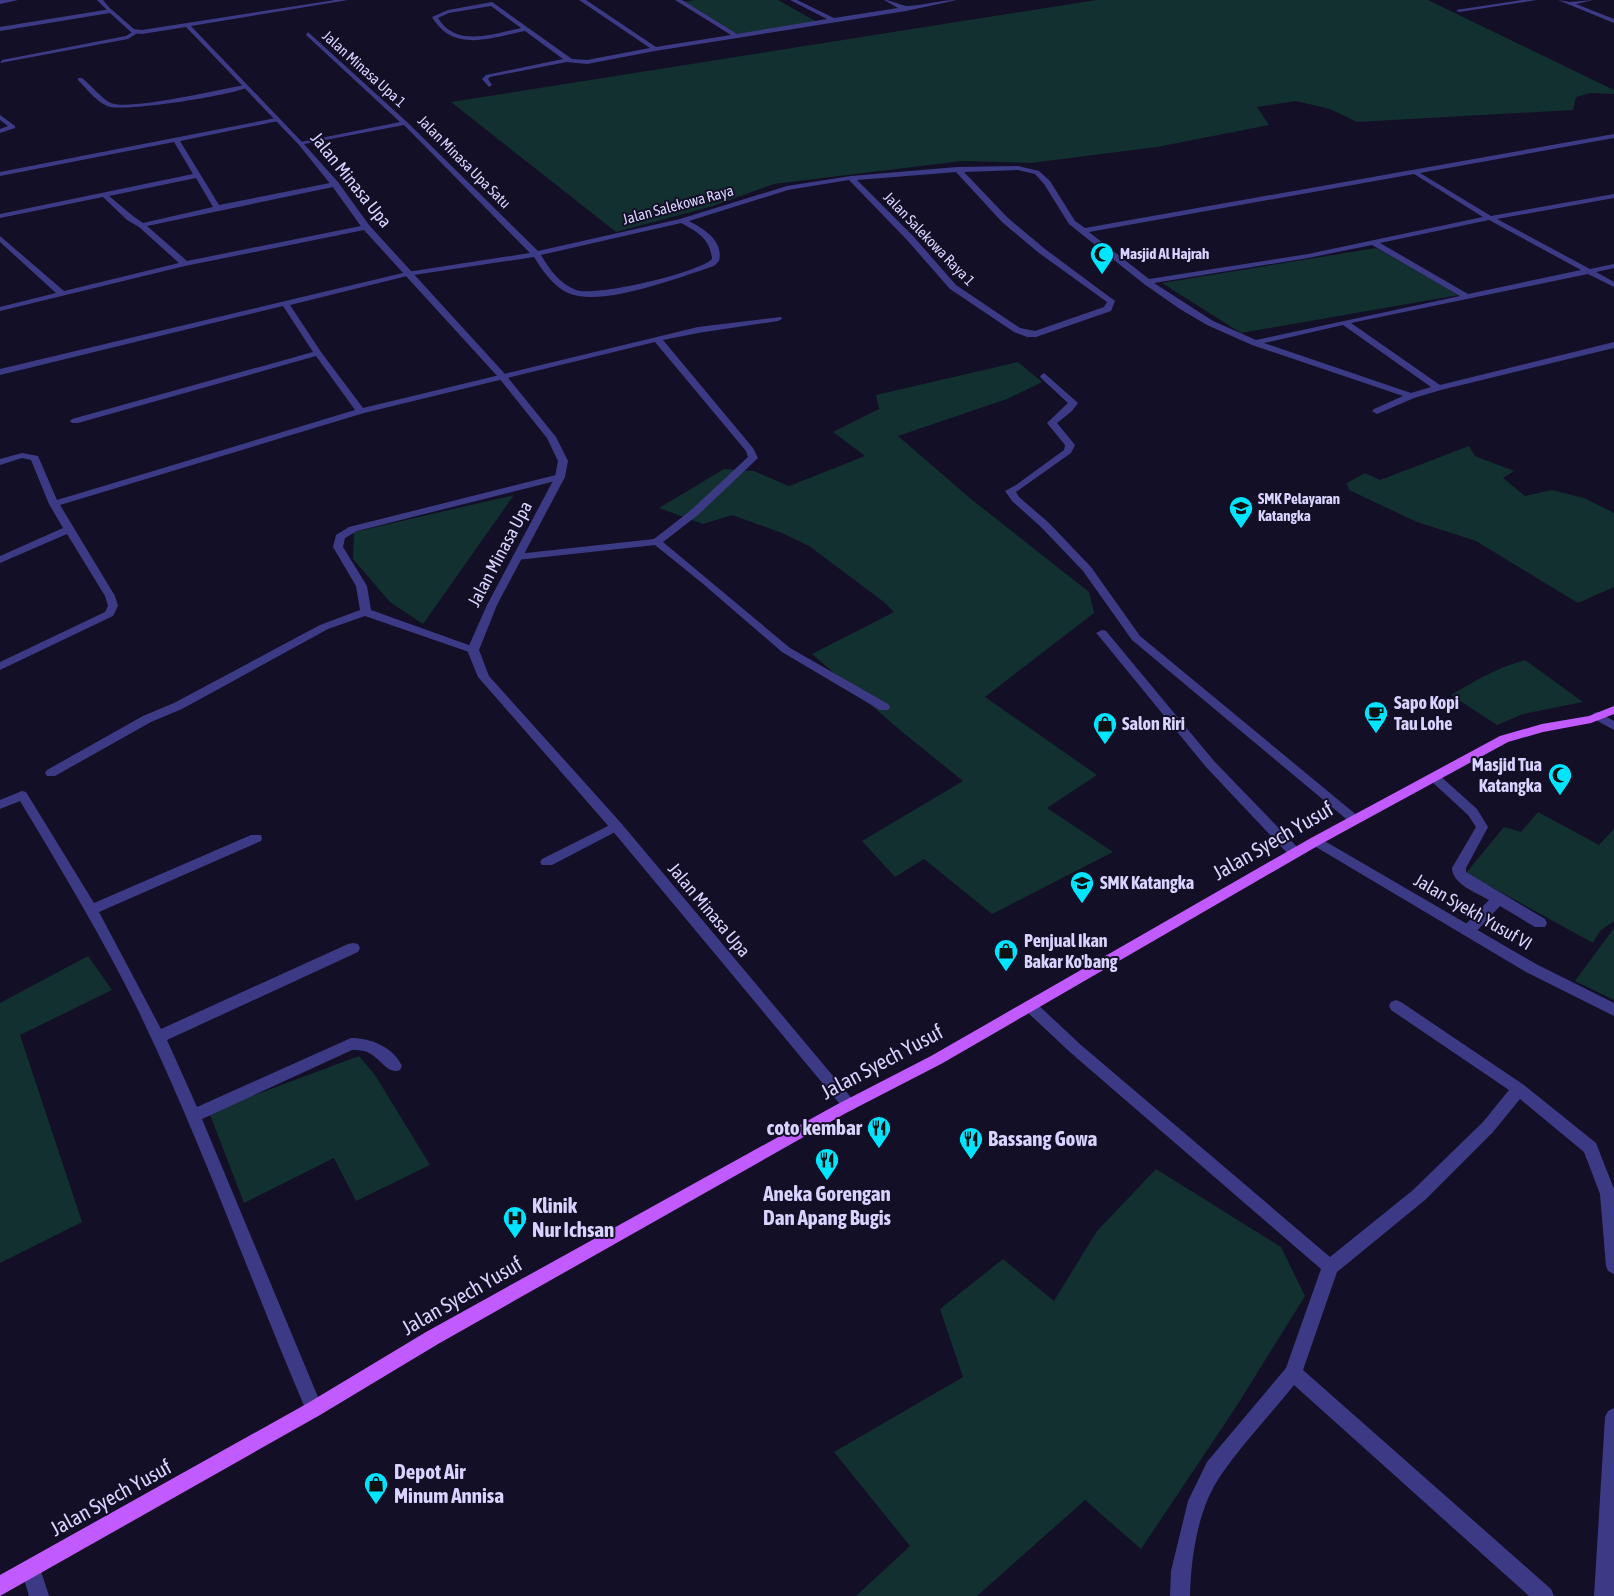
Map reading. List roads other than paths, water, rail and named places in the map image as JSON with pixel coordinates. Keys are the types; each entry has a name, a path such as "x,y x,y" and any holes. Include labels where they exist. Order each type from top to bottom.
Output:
{"main road":[{"name":"Jalan Syech Yusuf","path":"0,1586 314,1409 432,1338 849,1105 936,1060 1316,841 1504,739 1542,728 1598,716 1614,710"}],"street":[{"path":"0,2 15,0"},
{"path":"100,0 132,31 136,32"},
{"path":"2,62 128,37 136,32 346,0"},
{"path":"582,0 655,49"},
{"path":"678,0 736,36"},
{"path":"793,0 833,20"},
{"path":"887,0 906,9"},
{"path":"489,85 485,79 488,76 567,60 587,62 954,0"},
{"path":"1459,10 1534,0"},
{"path":"1561,0 1614,21"},
{"path":"1568,3 1591,0"},
{"path":"525,30 460,39 447,35 435,17 491,1 525,30 567,60"},
{"path":"0,29 111,11"},
{"name":"Jalan Minasa Upa","path":"187,25 301,144 335,184 366,227 406,274 502,376 551,437 563,461 560,477 492,605 473,650 484,677 616,826 849,1105"},
{"name":"Jalan Minasa Upa 1","path":"308,34 405,123"},
{"path":"80,79 110,105 115,107 134,106 245,87"},
{"path":"0,116 12,127 0,131"},
{"path":"0,174 276,120"},
{"name":"Jalan Minasa Upa Satu","path":"301,144 405,123 536,254 549,272 567,289 577,293 589,295 651,283 711,264 716,259 716,249 710,237 682,221"},
{"path":"1082,231 1416,173 1614,136"},
{"path":"176,140 217,208"},
{"name":"Jalan Salekowa Raya","path":"0,372 406,274 536,254 682,221 769,192 850,178 957,169 1018,168 1037,172 1047,182 1072,222 1082,231"},
{"name":"Jalan Salekowa Raya 1","path":"850,178 910,238 953,286 973,302 1017,330 1027,334 1044,332 1108,309 1111,301 1042,251 1005,220 957,169"},
{"path":"1416,173 1490,218 1614,285"},
{"path":"0,216 196,176"},
{"path":"142,225 335,184"},
{"path":"104,195 130,218 142,225 185,264"},
{"path":"1147,282 1308,256 1490,218 1614,196"},
{"path":"0,309 185,264 366,227"},
{"path":"1082,231 1147,282 1210,323 1256,343 1411,396"},
{"path":"0,238 61,293"},
{"path":"1373,242 1468,297"},
{"path":"1256,343 1344,322 1614,266"},
{"path":"286,302 318,354 360,411"},
{"path":"54,504 360,411 657,339 698,330 778,319"},
{"path":"1344,322 1438,388"},
{"path":"517,558 657,542 694,513 753,458 750,450 657,339"},
{"path":"1377,411 1411,396 1438,388 1614,345"},
{"path":"75,421 318,354"},
{"path":"1044,376 1073,403 1070,409 1057,416 1052,423 1070,445 1068,451 1019,487 1010,491 1015,499 1044,525 1087,569 1136,638 1355,820"},
{"path":"0,462 23,455 31,455 35,458 54,504 110,596 113,606 109,614 0,666"},
{"path":"365,612 367,602 362,586 338,547 340,537 353,529 560,477"},
{"path":"0,560 69,529"},
{"path":"657,542 706,580 786,650 884,707"},
{"path":"51,773 147,719 178,706 324,627 365,612 473,650"},
{"path":"1102,633 1210,764 1295,853"},
{"path":"1598,716 1614,726"},
{"path":"1434,777 1473,812 1482,827 1459,873 1463,878 1540,923"},
{"path":"0,805 22,795 92,909 158,1038 193,1116 314,1409"},
{"path":"547,862 616,826"},
{"path":"92,909 256,838"},
{"name":"Jalan Syekh Yusuf VI","path":"1316,841 1532,968 1614,1010"},
{"path":"1468,931 1498,898"},
{"path":"158,1038 353,948"},
{"path":"1030,1006 1076,1049 1330,1267"},
{"path":"1396,1006 1447,1039 1519,1090 1590,1148 1608,1194 1614,1266"},
{"path":"193,1116 351,1044 365,1044 382,1053 395,1066"},
{"path":"1180,1596 1181,1571 1195,1508 1214,1469 1293,1373 1330,1267 1419,1195 1488,1127 1519,1090"},
{"path":"1293,1373 1544,1596"},
{"path":"1604,1596 1614,1417"},
{"path":"30,1569 39,1596"}],"place":[{"name":"Masjid Al Hajrah","path":"1102,275"},
{"name":"SMK Pelayaran Katangka","path":"1241,529"},
{"name":"Sapo Kopi Tau Lohe","path":"1376,734"},
{"name":"Salon Riri","path":"1105,745"},
{"name":"Masjid Tua Katangka","path":"1560,796"},
{"name":"SMK Katangka","path":"1082,904"},
{"name":"Penjual Ikan Bakar Ko'bang","path":"1006,972"},
{"name":"coto kembar","path":"879,1149"},
{"name":"Bassang Gowa","path":"971,1160"},
{"name":"Aneka Gorengan Dan Apang Bugis","path":"827,1181"},
{"name":"Klinik Nur Ichsan","path":"515,1239"},
{"name":"Depot Air Minum Annisa","path":"376,1505"}]}
